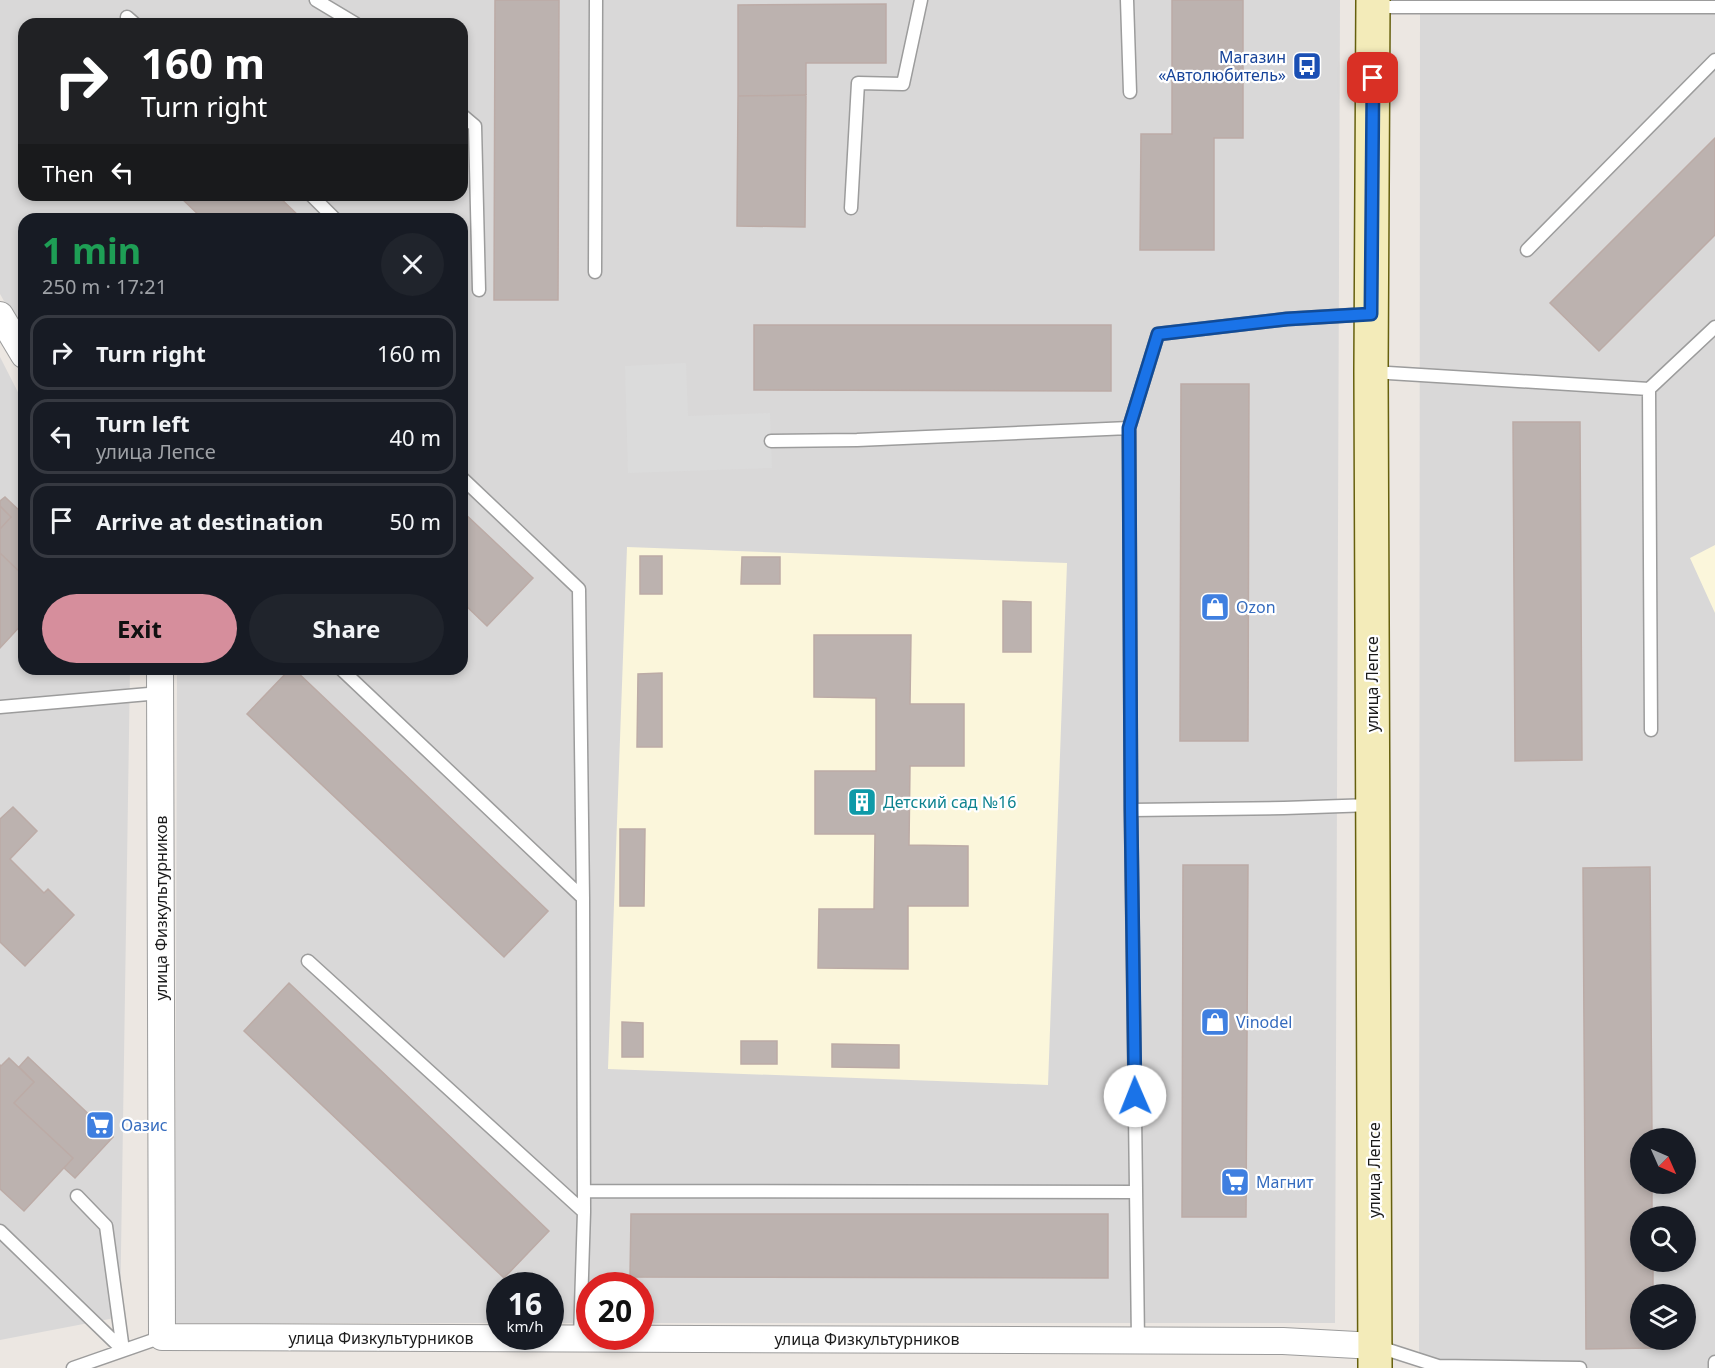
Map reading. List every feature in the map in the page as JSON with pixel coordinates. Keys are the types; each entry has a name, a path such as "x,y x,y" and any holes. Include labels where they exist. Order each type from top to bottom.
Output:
{"main road":[{"name":"улица Лепсе","path":"1373,4 1371,372 1375,1357"}],"street":[{"path":"0,315 18,345"},
{"name":"улица Физкультурников","path":"160,681 162,1337 576,1338"},
{"name":"улица Физкультурников","path":"654,1338 1283,1341 1375,1357"}],"lane":[{"path":"316,0 346,18"},
{"path":"595,272 596,0"},
{"path":"851,208 858,83 903,84 921,0"},
{"path":"1127,0 1130,92"},
{"path":"1373,4 1715,7"},
{"path":"1527,250 1715,60"},
{"path":"468,120 475,126 479,290"},
{"path":"317,201 329,213"},
{"path":"1138,1341 1129,428 1158,334 1287,319 1371,314"},
{"path":"1371,372 1649,389 1715,327"},
{"path":"1649,389 1651,730"},
{"path":"771,441 857,440 1129,428"},
{"path":"468,484 579,589 583,898 582,1272"},
{"path":"347,675 583,898"},
{"path":"0,707 160,681"},
{"path":"1131,810 1372,805"},
{"path":"308,961 584,1212"},
{"path":"584,1191 1136,1192"},
{"path":"76,1196 106,1226 123,1350"},
{"path":"0,1231 123,1350"},
{"path":"73,1368 162,1337"},
{"path":"1375,1357 1438,1365 1580,1368"},
{"path":"1715,1362 1715,1368"}],"shaded area":[{"path":"0,0 1340,0 1335,1323 654,1323 654,1272 576,1272 576,1323 564,1323 564,1272 486,1272 486,1323 175,1323 177,675 468,675 468,213 18,213 18,326 0,294"},
{"path":"1420,0 1715,0 1715,1368 1419,1368"},
{"path":"0,357 18,392 18,675 130,675 120,1317 0,1340"},
{"path":"686,363 688,416 770,413 772,468 628,473 625,366"},
{"path":"1715,545 1715,613 1690,558"},
{"path":"627,547 1067,563 1048,1085 608,1069"}],"building":[{"path":"495,0 559,0 558,300 494,300"},
{"path":"1172,0 1243,0 1243,138 1214,138 1214,250 1140,250 1141,134 1172,134"},
{"path":"886,4 886,63 806,63 806,95 738,96 738,5"},
{"path":"806,95 805,227 737,226 738,96"},
{"path":"1715,138 1715,235 1599,351 1550,303"},
{"path":"184,201 283,201 296,213 197,213"},
{"path":"754,325 1111,325 1111,391 754,390"},
{"path":"1181,384 1249,384 1248,741 1180,741"},
{"path":"1513,422 1580,422 1582,760 1515,761"},
{"path":"5,497 18,509 18,570 0,553 0,529 11,517 0,506 0,501"},
{"path":"0,506 11,517 0,529"},
{"path":"468,517 533,578 487,626 468,608"},
{"path":"0,553 18,570 18,628 0,648"},
{"path":"640,556 662,556 662,594 640,594"},
{"path":"742,557 780,557 780,584 741,584"},
{"path":"1003,601 1031,602 1031,652 1003,652"},
{"name":"Детский сад №16","path":"814,635 911,635 910,704 964,704 964,766 910,766 909,845 968,846 968,906 908,906 908,969 818,968 819,909 874,909 875,834 815,834 815,771 876,771 876,698 814,697"},
{"path":"662,673 662,747 637,747 638,674"},
{"path":"284,675 300,675 548,911 504,957 247,714"},
{"path":"13,807 37,831 10,859 44,893 48,889 74,915 25,966 0,942 0,819"},
{"path":"620,829 645,829 644,906 620,906"},
{"path":"1183,865 1248,865 1246,1217 1182,1217"},
{"path":"1650,867 1652,1128 1630,1128 1630,1194 1652,1194 1652,1206 1630,1206 1630,1272 1653,1272 1653,1284 1630,1284 1630,1348 1586,1349 1583,868"},
{"path":"289,983 549,1231 510,1272 498,1272 244,1031"},
{"path":"622,1022 643,1023 643,1057 622,1057"},
{"path":"741,1041 777,1041 777,1064 741,1064"},
{"path":"832,1044 899,1045 899,1068 832,1067"},
{"path":"28,1057 113,1137 75,1178 64,1168 73,1158 14,1103 34,1082 19,1067"},
{"path":"9,1058 34,1082 14,1103 73,1158 24,1211 0,1189 0,1065"},
{"path":"631,1214 1108,1214 1108,1278 654,1277 654,1272 630,1272"}],"place":[{"name":"Магазин «Автолюбитель»","path":"1307,66"},
{"name":"Ozon","path":"1215,607"},
{"name":"Детский сад №16","path":"862,802"},
{"name":"Vinodel","path":"1215,1022"},
{"name":"Оазис","path":"100,1125"},
{"name":"Магнит","path":"1235,1182"}],"route":[{"path":"1135,1096 1129,428 1158,334 1287,319 1371,314 1373,78"}]}
